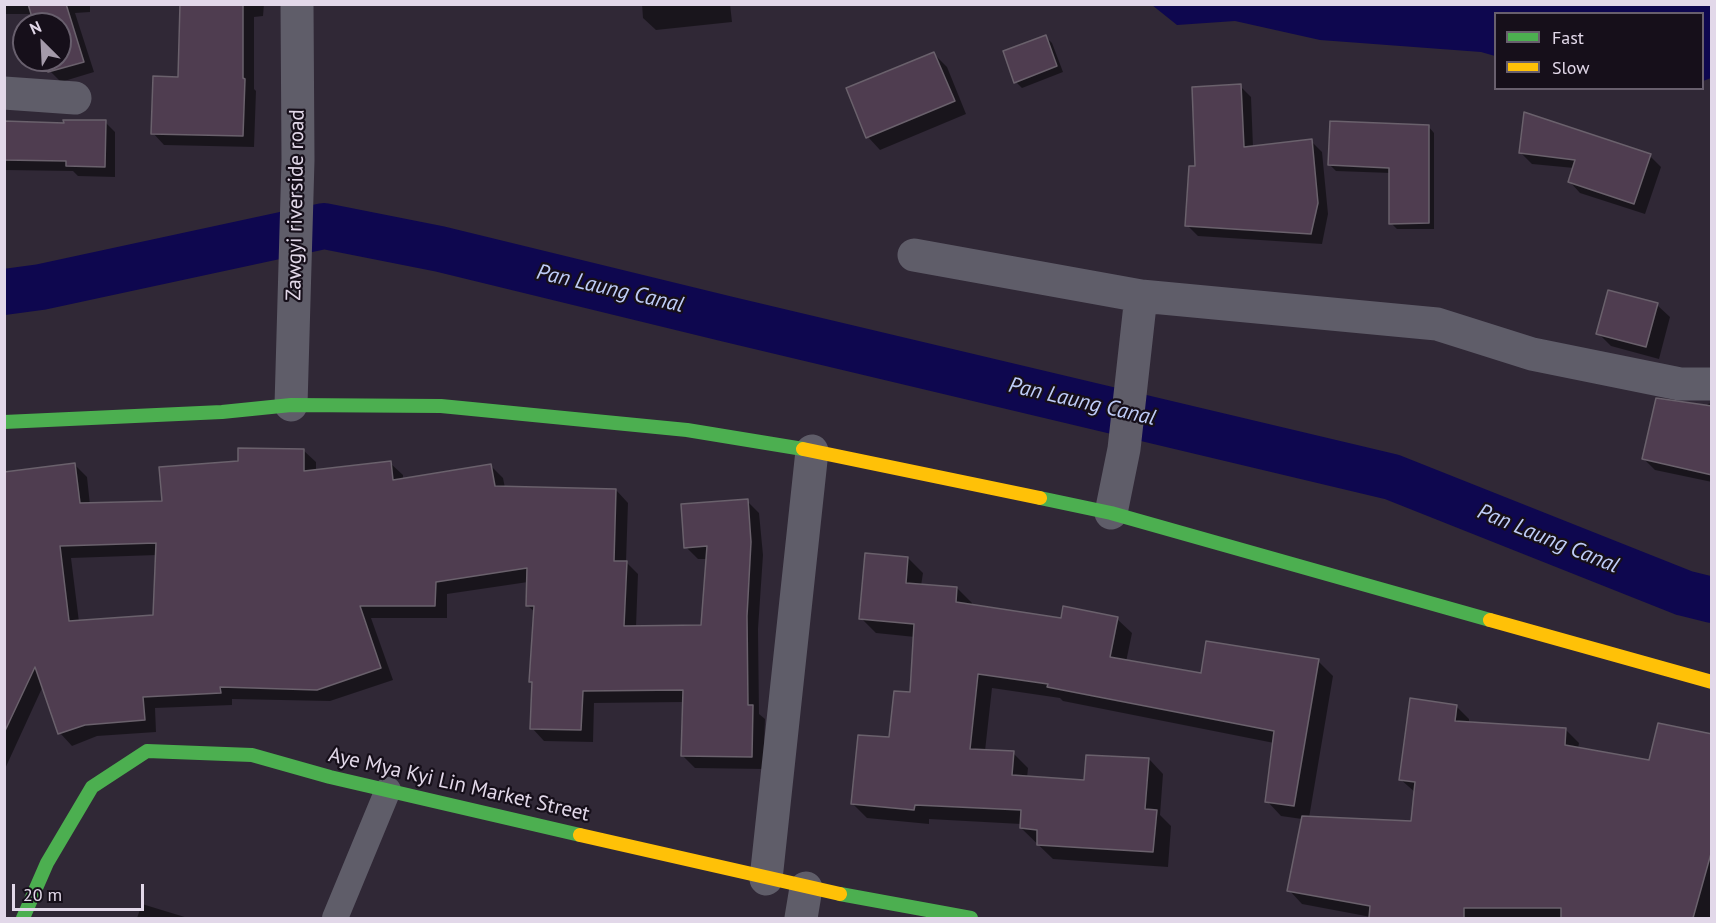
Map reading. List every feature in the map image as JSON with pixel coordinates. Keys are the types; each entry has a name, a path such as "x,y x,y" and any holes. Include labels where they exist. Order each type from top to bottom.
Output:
{"street":[{"name":"Zawgyi riverside road","path":"291,405 298,160 297,4"},
{"path":"4,93 75,98"},
{"path":"914,255 1141,296 1437,324 1532,354 1680,384 1712,384"},
{"path":"1111,513 1124,450 1141,296"},
{"path":"4,422 222,412 291,405 441,406 687,430 812,451 1111,513 1712,682"},
{"path":"766,879 812,451"},
{"name":"Aye Mya Kyi Lin Market Street","path":"23,918 47,863 92,787 147,752 252,755 330,777 766,879 803,903 971,918"}],"lane":[{"path":"335,918 388,790"}],"shaded area":[{"path":"1152,5 1711,5 1711,78 1704,81 1704,12 1494,12 1494,56 1481,52 1320,40 1235,21 1177,25"}],"building":[{"path":"28,4 66,4 68,12 30,12"},
{"path":"180,4 243,4 243,78 245,79 243,136 151,134 153,76 178,77"},
{"path":"72,23 84,62 72,65"},
{"path":"1046,35 1057,66 1014,83 1003,51"},
{"path":"934,52 955,101 866,138 846,88"},
{"path":"1241,84 1244,147 1312,139 1318,203 1311,234 1185,226 1189,166 1195,166 1192,87"},
{"path":"1524,112 1651,154 1634,204 1568,182 1575,160 1519,153"},
{"path":"63,120 106,120 105,167 66,166 66,161 4,160 4,121 64,123"},
{"path":"1330,121 1429,125 1429,223 1389,224 1389,168 1328,165"},
{"path":"1608,290 1658,303 1646,347 1596,334"},
{"path":"1656,398 1712,406 1712,475 1642,459"},
{"path":"238,448 304,449 304,471 391,461 393,480 491,464 495,486 616,489 614,561 627,561 624,626 701,625 707,546 684,548 681,504 748,499 751,542 747,616 748,705 753,705 752,757 681,756 683,690 583,691 581,730 530,729 532,682 529,682 534,606 526,606 527,568 436,582 435,606 360,606 381,668 317,690 220,687 221,693 143,697 145,720 85,725 58,734 35,667 4,733 4,472 75,463 80,503 162,501 159,467 238,461","holes":["156,543 153,615 69,621 60,546"]},
{"path":"865,553 908,557 906,583 957,587 956,602 1061,618 1063,606 1118,617 1110,657 1201,673 1206,641 1319,659 1294,806 1265,802 1274,731 1047,687 1048,684 978,674 970,749 1014,751 1012,775 1084,780 1086,755 1149,758 1145,809 1157,810 1153,852 1037,845 1037,830 1020,828 1021,810 915,805 914,810 851,804 858,735 889,737 894,691 910,692 914,624 859,619"},
{"path":"1410,698 1457,705 1455,721 1566,728 1565,745 1649,760 1658,723 1712,734 1712,850 1693,918 1561,918 1561,908 1464,908 1464,918 1369,918 1370,906 1287,891 1302,816 1411,821 1415,782 1399,780"}],"waterway":[{"name":"Pan Laung Canal","path":"4,292 41,287 324,226 440,249 1392,477 1684,593 1712,600"}],"traffic: fast":[{"path":"4,422 222,412 291,405 441,406 687,430 803,449"},
{"path":"1040,498 1111,513 1490,620"},
{"path":"23,918 47,863 92,787 147,751 252,755 330,777 580,835"},
{"path":"840,894 971,918"}],"traffic: slow":[{"path":"803,449 1040,498"},
{"path":"1490,620 1712,682"},
{"path":"580,835 840,894"}]}
